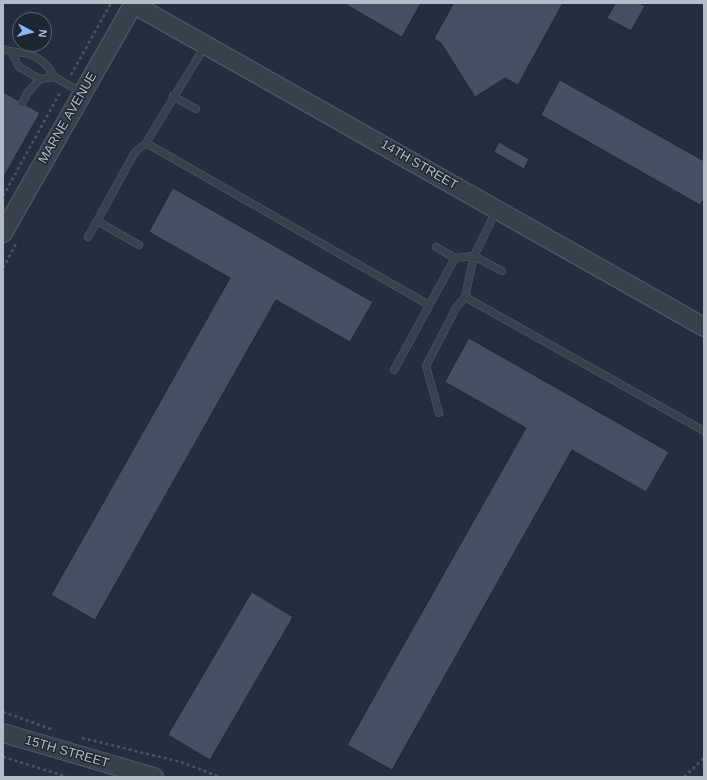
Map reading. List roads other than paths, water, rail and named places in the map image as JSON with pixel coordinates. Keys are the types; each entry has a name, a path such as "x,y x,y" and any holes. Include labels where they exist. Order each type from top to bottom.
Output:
{"street":[{"name":"14TH STREET","path":"133,4 704,327"},
{"name":"MARNE AVENUE","path":"3,233 133,4"},
{"name":"15TH STREET","path":"3,733 154,777"}],"lane":[{"path":"88,237 134,152 146,143 173,96 206,44"},
{"path":"3,49 12,53 28,53 49,66 54,77"},
{"path":"12,53 19,67 40,79 54,77 83,93"},
{"path":"22,103 28,92 40,79"},
{"path":"173,96 196,109"},
{"path":"146,143 429,305"},
{"path":"440,413 426,366 456,308 465,297 474,256 496,209"},
{"path":"98,221 139,245"},
{"path":"436,247 454,258 474,256 502,271"},
{"path":"394,370 454,258"},
{"path":"465,297 704,431"}]}
